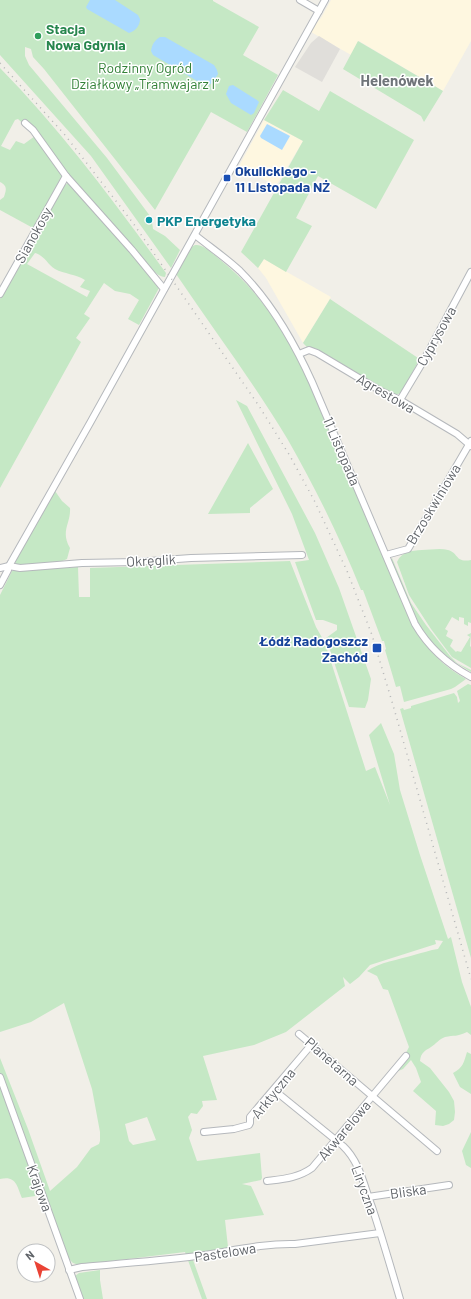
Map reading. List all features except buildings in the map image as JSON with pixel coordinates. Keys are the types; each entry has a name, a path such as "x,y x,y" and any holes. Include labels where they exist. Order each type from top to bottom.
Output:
{"street":[{"path":"300,0 319,11"},
{"path":"0,585 9,566 325,0"},
{"path":"25,123 33,130 66,176 132,250 164,289"},
{"name":"Sianokosy","path":"0,294 66,176"},
{"name":"11 Listopada","path":"195,235 227,259 254,286 278,319 298,354 317,393 412,616 424,638 434,650 454,667 471,676"},
{"name":"Cyprysowa","path":"400,400 424,360 471,272"},
{"name":"Agrestowa","path":"298,354 309,350 317,353 379,390 400,400 457,434 470,444"},
{"name":"Brzoskwiniowa","path":"386,556 408,549 470,444"},
{"name":"Okręglik","path":"0,568 9,566 20,568 82,563 136,562 191,558 302,555"},
{"name":"Planetarna","path":"300,1034 438,1151"},
{"name":"Arktyczna","path":"204,1132 234,1130 249,1125 250,1117 312,1044"},
{"name":"Akwarelowa","path":"267,1181 296,1177 303,1174 317,1163 406,1056"},
{"name":"Krajowa","path":"0,1077 80,1299"},
{"name":"Liryczna","path":"274,1090 347,1150 353,1157 362,1178 400,1299"},
{"name":"Bliska","path":"368,1197 449,1185"},
{"name":"Pastelowa","path":"69,1270 82,1267 189,1257 283,1243 295,1244 380,1233"}],"shaded area":[{"path":"331,0 471,0 471,41 443,91 359,41 351,55 311,32"},
{"path":"319,36 340,49 322,82 295,67 311,43"},
{"path":"264,120 303,141 276,186 239,166"},
{"path":"264,259 331,297 303,343 266,278 258,268"}],"green space":[{"name":"Rodzinny Ogród Działkowy „Tramwajarz I”","path":"0,0 213,0 259,27 243,55 278,75 247,132 211,112 155,210 33,57 31,49 25,47 25,56 29,65 107,158 150,216 146,219 148,223 152,222 153,229 165,236 180,250 171,268 91,156 0,55"},
{"path":"358,41 443,91 424,122 421,116 343,69"},
{"path":"0,68 66,142 166,273 165,277 158,274 150,268 138,254 147,272 159,288 139,325 128,319 139,300 130,294 115,291 104,283 84,314 90,318 76,338 81,342 0,488 0,299 62,188 70,181 64,175 33,228 0,210 0,200 4,197 6,188 0,182","holes":["18,119 35,136 24,144 16,141 10,150 1,146 15,120","35,253 41,256 55,269 78,276 85,280 80,287 90,291 87,297 27,264"]},
{"path":"283,90 319,111 330,91 414,140 376,209 318,176 296,218 312,226 286,272 264,259 258,268 241,252 303,141 264,120"},
{"path":"195,245 204,247 210,251 247,284 271,314 291,346 309,381 414,627 424,643 436,657 450,669 466,679 455,687 404,702 400,686 396,687 385,650 384,641 382,641 363,590 361,590 336,533 308,477 288,440 261,398 176,274 190,248"},
{"path":"330,299 418,358 418,362 401,393 395,395 315,348 308,348 303,343"},
{"path":"236,400 247,406 315,533 339,588 371,679 368,700 365,708 349,707 326,638 337,630 337,625 323,620 316,620 295,562 309,560 292,514"},
{"path":"248,443 273,489 250,508 250,513 208,514"},
{"path":"55,491 62,501 70,508 66,532 67,542 70,548 67,559 60,562 18,567 15,562"},
{"path":"448,550 462,560 471,560 471,623 468,622 468,626 464,624 464,618 459,617 459,621 452,617 445,629 448,631 446,636 453,640 450,646 456,652 461,652 470,637 467,635 471,633 471,668 452,657 431,629 409,595 397,562 404,554 411,551"},
{"path":"392,558 411,603 426,625 450,656 457,663 471,670 471,672 452,660 444,654 421,627 404,594 391,560"},
{"path":"290,561 316,627 325,643 366,771 375,767 390,805 369,735 381,723 394,754 400,790 448,939 451,937 462,982 471,1007 471,1035 467,1032 464,1034 443,1038 421,1056 420,1061 430,1068 449,1092 454,1101 454,1120 443,1126 435,1125 436,1111 413,1091 421,1082 416,1068 411,1060 403,1069 396,1072 409,1047 388,990 383,989 377,976 367,971 383,963 438,949 443,941 435,940 436,944 370,965 350,984 343,977 345,986 286,1032 254,1045 203,1056 217,1100 202,1101 203,1106 197,1114 191,1113 188,1117 192,1130 189,1138 197,1161 260,1153 261,1180 242,1184 251,1186 264,1215 225,1220 228,1247 234,1247 234,1255 193,1260 207,1299 202,1299 185,1252 79,1265 73,1263 68,1258 50,1213 0,1073 0,1058 28,1129 50,1191 77,1167 91,1148 99,1144 100,1132 92,1089 64,1003 31,1022 0,1032 0,595 12,571 78,567 79,597 90,597 90,568","holes":["147,1117 156,1140 133,1145 129,1141 125,1124"]},
{"path":"468,684 471,685 471,958 400,709 403,708 404,710 411,708 411,706 454,693 457,697 458,703 460,701 457,691"},
{"path":"467,1052 471,1054 471,1094 460,1087 453,1073 461,1067"},
{"path":"0,1079 35,1176 37,1193 35,1196 22,1198 13,1180 5,1178 0,1179"},
{"path":"471,1132 471,1168 466,1165 462,1151"},
{"path":"100,1270 103,1299 82,1299 75,1276 79,1273"}],"water":[{"path":"90,0 115,0 138,15 140,19 138,26 134,31 129,33 87,9 86,7"},
{"path":"160,37 165,37 214,65 218,74 212,83 209,85 204,85 153,55 151,51 152,46"},
{"path":"233,85 259,102 254,113 251,115 231,103 226,94 229,86"},
{"path":"267,124 290,136 282,150 261,138 260,136"}],"railway":[{"path":"0,63 65,135 133,223 259,406 290,456 315,502 347,571 372,635 471,979"}],"place":[{"name":"Stacja Nowa Gdynia","path":"38,36"},
{"name":"Okulickiego - 11 Listopada NŻ","path":"227,178"},
{"name":"PKP Energetyka","path":"149,220"},
{"name":"Łódź Radogoszcz Zachód","path":"377,648"}],"district":[{"name":"Helenówek","path":"397,80"}]}
